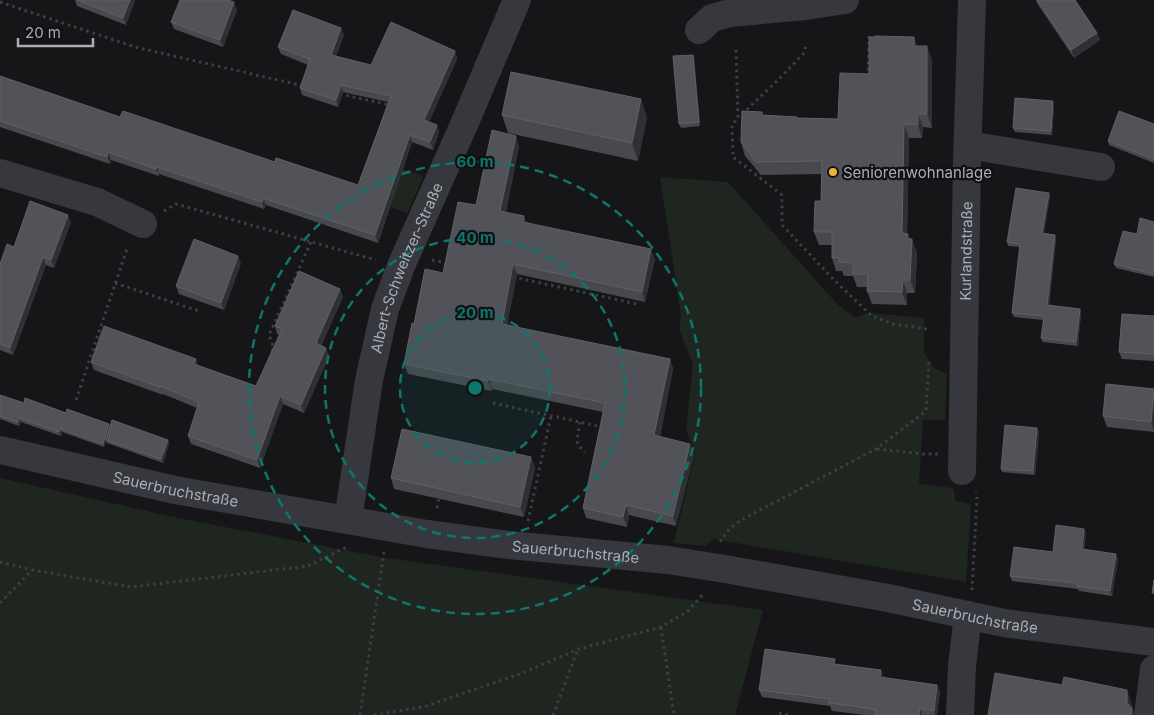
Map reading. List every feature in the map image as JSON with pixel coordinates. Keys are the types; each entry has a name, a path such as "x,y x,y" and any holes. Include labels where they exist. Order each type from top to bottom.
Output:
{"street":[{"name":"Albert-Schweitzer-Straße","path":"350,532 369,380 385,309 412,262 468,115 517,0"},
{"path":"699,30 712,18 730,13 806,6 845,0"},
{"name":"Kurlandstraße","path":"962,462 972,0"},
{"path":"968,146 1101,167"},
{"path":"0,173 97,202 143,224"},
{"name":"Sauerbruchstraße","path":"0,450 350,532 388,527 500,544 641,557 725,569 888,598 1021,626 1154,642"},
{"path":"960,715 962,666 968,615"},
{"path":"1148,715 1154,669"}],"path":[{"path":"0,2 135,48 308,87"},
{"path":"867,81 869,36"},
{"path":"806,46 804,53 779,80 732,125 733,157 782,196 782,224 835,281 872,316 894,324 927,329"},
{"path":"736,50 738,118"},
{"path":"337,93 394,106"},
{"path":"76,400 128,246 143,224 176,204 311,242 412,262 454,264"},
{"path":"271,356 274,348 268,335 311,242"},
{"path":"512,277 638,304"},
{"path":"115,283 199,311"},
{"path":"720,542 729,529 744,519 876,448 926,411 929,362"},
{"path":"493,403 607,428"},
{"path":"526,529 551,416"},
{"path":"580,422 577,440 578,445 585,452"},
{"path":"876,448 962,462 976,488 978,498 971,603 968,615"},
{"path":"360,715 388,527"},
{"path":"0,562 32,570 131,587 308,566 350,532"},
{"path":"374,715 423,707 517,675 579,649 661,627 688,611 725,569"},
{"path":"0,603 32,570"},
{"path":"661,627 674,715"},
{"path":"553,715 579,649"},
{"path":"780,713 788,715"}],"shaded area":[{"path":"402,169 422,175 423,178 407,213 388,206"},
{"path":"660,177 728,182 838,305 855,317 869,313 924,318 924,353 934,368 947,374 945,420 923,420 919,484 953,488 956,501 971,504 966,582 713,539 705,546 674,543 695,454 686,429 693,364 679,329 681,315"},
{"path":"0,478 169,516 380,557 763,610 735,715 0,715"}],"building":[{"path":"77,0 130,0 123,18"},
{"path":"180,0 228,0 234,2 220,40 171,22"},
{"path":"1037,0 1075,0 1097,33 1071,50"},
{"path":"293,10 341,28 331,55 371,65 391,22 455,51 424,120 437,125 430,142 410,135 375,235 263,198 262,202 108,152 107,157 0,121 0,76 120,117 123,111 275,162 276,158 358,185 391,96 341,85 336,100 300,88 310,59 278,47"},
{"name":"Seniorenwohnanlage","path":"869,37 914,37 914,46 927,46 927,114 918,114 918,125 904,124 902,233 908,234 907,239 912,239 910,280 903,280 902,292 867,291 868,274 853,274 853,263 839,262 839,257 832,258 832,232 814,232 815,201 821,201 822,161 756,162 741,142 742,111 762,112 762,115 797,118 838,119 840,73 869,74"},
{"path":"693,55 699,122 679,124 673,56"},
{"path":"511,72 641,99 632,143 502,115"},
{"path":"1015,98 1053,101 1051,131 1013,128"},
{"path":"1119,111 1154,124 1154,159 1108,141"},
{"path":"492,130 516,136 500,211 524,216 523,222 651,249 642,292 513,264 502,324 670,359 654,435 690,444 673,516 626,505 623,517 583,508 605,403 404,364 425,269 443,273 458,202 476,205"},
{"path":"1016,188 1049,193 1042,233 1055,235 1047,305 1080,309 1076,342 1041,338 1044,316 1012,313 1020,244 1007,242"},
{"path":"30,201 68,215 51,260 43,257 10,348 0,344 0,264 7,244 14,247"},
{"path":"1140,218 1154,222 1154,274 1114,264 1123,231 1137,234"},
{"path":"194,239 238,256 221,303 176,286"},
{"path":"299,271 340,289 316,343 326,348 301,405 280,396 257,460 188,436 199,402 91,362 104,326 196,359 194,364 256,386 282,329 275,326"},
{"path":"1122,314 1154,316 1154,354 1119,352"},
{"path":"1106,384 1154,389 1151,422 1103,416"},
{"path":"0,395 24,403 25,398 66,413 67,409 109,424 103,444 61,429 62,425 59,432 19,418 18,422 0,416"},
{"path":"112,420 168,440 161,459 106,440"},
{"path":"1005,425 1037,428 1033,471 1001,469"},
{"path":"402,429 531,457 520,507 391,478"},
{"path":"1056,525 1084,529 1082,549 1116,554 1110,591 1077,586 1077,583 1010,576 1014,547 1053,552"},
{"path":"765,649 835,659 834,664 881,670 880,677 937,685 934,711 920,708 919,715 875,715 876,710 829,703 830,699 759,690"},
{"path":"995,673 1062,685 1064,677 1127,690 1127,703 1132,709 1131,715 988,715"}],"place":[{"name":"Seniorenwohnanlage","path":"833,172"}]}
